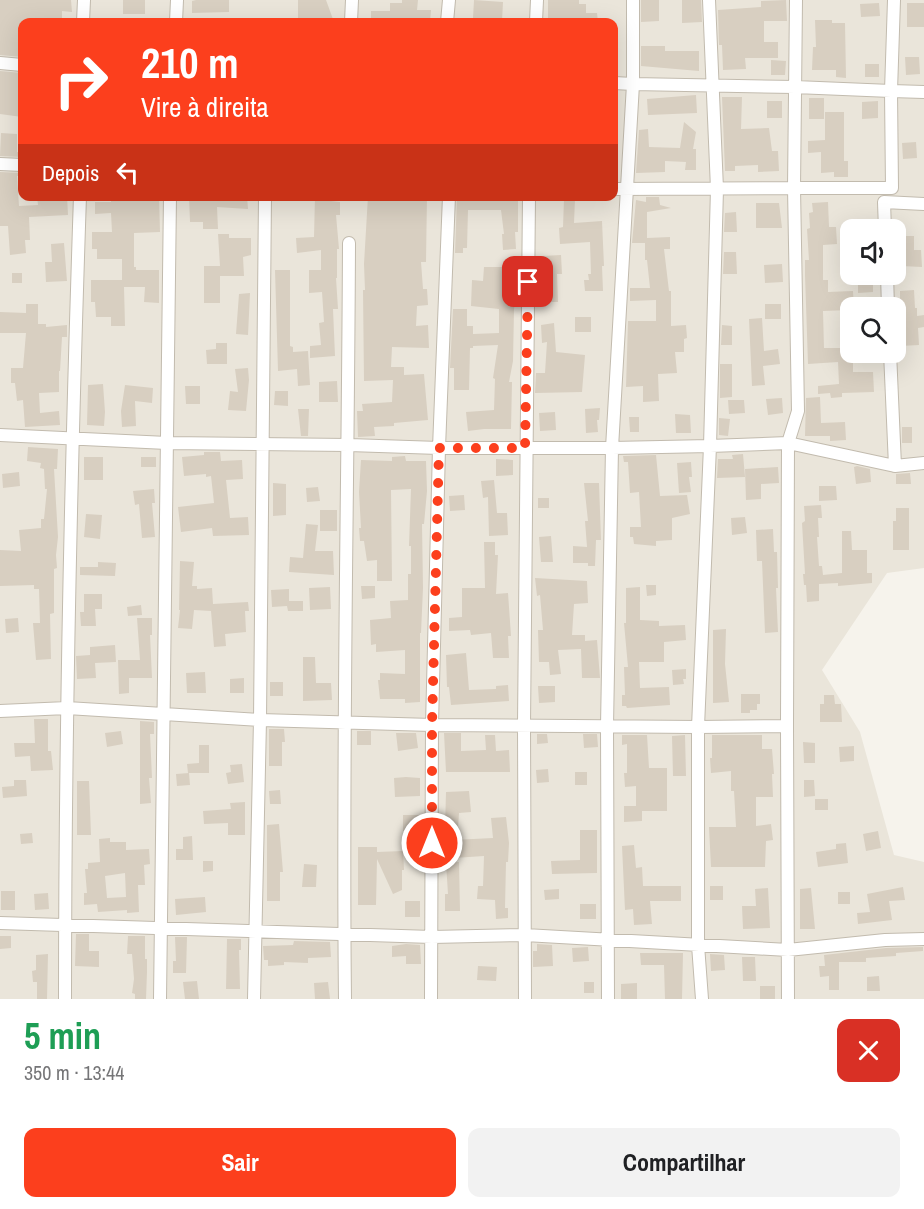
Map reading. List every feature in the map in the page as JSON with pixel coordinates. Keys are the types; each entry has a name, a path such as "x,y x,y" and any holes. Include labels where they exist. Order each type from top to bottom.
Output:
{"street":[{"path":"83,18 84,0"},
{"path":"176,18 177,0"},
{"path":"351,18 352,0"},
{"path":"447,18 449,0"},
{"path":"536,18 537,0"},
{"path":"608,999 607,726 612,448 633,84 633,0"},
{"path":"702,999 698,945 698,727 710,446 717,189 709,0"},
{"path":"788,999 788,443 798,411 794,188 796,0"},
{"path":"892,202 891,92 894,0"},
{"path":"0,63 18,65"},
{"path":"618,83 924,92"},
{"path":"0,164 18,165"},
{"path":"618,189 892,188"},
{"path":"65,999 72,439 80,201"},
{"path":"160,999 170,201"},
{"path":"254,999 260,720 265,201"},
{"path":"431,999 432,725 439,448 449,201"},
{"path":"525,999 525,448 529,201"},
{"path":"885,219 884,202 924,204"},
{"path":"345,999 344,721 349,243"},
{"path":"890,363 895,466"},
{"path":"0,435 167,443 348,444 439,448 612,448 788,443 895,466 924,463"},
{"path":"0,711 67,708 260,720 432,725 787,726"},
{"path":"0,923 432,937 525,935 788,950 885,940 924,939"}],"shaded area":[{"path":"0,0 924,0 924,568 887,573 822,670 860,732 894,855 924,862 924,999 0,999"}],"building":[{"path":"0,0 71,0 72,12 62,11 62,18 18,18 18,57 0,55"},
{"path":"123,0 145,0 145,14 123,14"},
{"path":"229,0 229,12 192,13 192,1"},
{"path":"298,0 326,0 333,18 298,18"},
{"path":"402,0 418,0 417,10 431,10 430,18 371,18 371,11 390,11 390,3 402,3"},
{"path":"474,0 503,2 502,18 473,18"},
{"path":"548,0 579,0 579,4 586,4 586,13 597,13 598,18 548,18"},
{"path":"641,0 659,0 659,21 641,22"},
{"path":"682,0 701,0 702,22 682,23"},
{"path":"786,0 787,21 764,21 764,42 778,42 778,58 745,58 746,69 723,70 722,45 719,45 718,10 761,7 761,1"},
{"path":"879,3 880,16 861,17 860,4"},
{"path":"907,3 924,3 924,27 907,27"},
{"path":"815,20 845,23 846,78 836,77 836,70 812,70 813,47 816,47"},
{"path":"641,46 665,46 665,51 699,51 699,71 641,66"},
{"path":"905,57 919,57 920,74 906,75"},
{"path":"771,60 786,61 785,75 771,75"},
{"path":"865,64 879,64 879,77 865,77"},
{"path":"0,71 18,73 18,116 0,114"},
{"path":"696,95 697,113 648,115 647,99"},
{"path":"722,97 742,97 741,129 769,128 772,151 778,151 779,171 758,172 758,165 735,166 735,171 725,171"},
{"path":"809,98 824,98 824,119 809,119"},
{"path":"767,101 782,101 782,118 767,118"},
{"path":"878,101 878,118 862,119 862,102"},
{"path":"825,112 844,112 844,161 848,161 848,177 834,177 834,172 821,173 821,152 808,153 808,141 825,140"},
{"path":"684,122 696,132 693,149 696,149 696,170 685,170 686,162 665,161 665,172 636,173 639,130 648,129 649,147 680,148"},
{"path":"1,133 17,134 18,157 0,156"},
{"path":"916,142 917,158 903,159 902,143"},
{"path":"0,172 18,173 19,206 38,205 38,201 67,201 68,215 29,217 30,240 25,240 26,253 10,255 8,226 0,226"},
{"path":"646,197 659,197 660,205 671,208 647,212 647,238 670,237 670,249 664,249 669,291 671,291 671,326 686,325 687,338 684,339 684,352 675,352 677,373 658,374 659,401 643,402 643,386 626,387 628,321 656,321 656,300 630,301 630,288 650,288 647,260 645,260 645,243 632,243 636,200 646,202"},
{"path":"159,201 160,232 134,233 134,267 136,270 159,270 159,303 144,302 145,287 124,287 125,326 111,326 111,317 96,317 95,302 91,302 91,280 122,280 122,259 97,259 97,249 92,249 92,232 112,232 111,213 95,214 95,202"},
{"path":"189,201 247,201 248,209 217,207 218,229 203,229 203,222 190,222"},
{"path":"315,201 340,202 340,215 336,215 339,249 337,249 336,278 338,309 333,309 335,356 310,358 310,346 321,345 319,323 324,322 322,292 309,293 309,270 321,270 321,250 297,253 296,238 314,237"},
{"path":"368,201 427,201 426,262 421,262 423,289 427,289 428,305 417,306 416,326 428,325 429,348 392,347 391,367 404,367 404,375 424,374 428,420 374,427 375,436 358,437 357,411 363,411 362,404 392,402 393,380 364,381 364,264"},
{"path":"457,201 518,201 516,249 503,250 501,210 468,210 467,248 463,248 463,253 455,253"},
{"path":"564,201 575,201 574,223 602,221 603,291 585,291 584,280 589,280 588,274 591,274 590,242 560,244 559,228 563,227"},
{"path":"828,202 829,227 836,227 837,244 823,245 823,280 828,280 828,292 853,291 853,297 840,297 840,310 823,311 824,348 840,348 840,363 853,363 853,372 873,372 874,392 842,393 842,397 831,398 830,393 818,394 818,386 839,384 838,362 808,364 805,260 809,260 807,229 810,228 809,213 813,212 812,203"},
{"path":"756,203 779,203 782,228 756,228"},
{"path":"736,212 737,232 724,232 725,213"},
{"path":"218,234 229,234 229,238 251,238 251,255 243,257 244,276 220,276 220,303 204,303 204,266 220,266"},
{"path":"906,236 914,236 914,250 921,250 922,267 906,266"},
{"path":"64,243 67,281 46,282 45,262 52,262 51,244"},
{"path":"724,252 736,252 737,274 723,274"},
{"path":"561,255 562,274 557,274 558,302 543,302 542,256"},
{"path":"782,264 783,282 765,283 764,265"},
{"path":"484,267 518,267 513,361 509,382 512,382 511,429 468,431 466,412 494,410 495,379 493,378 498,345 470,348 469,390 454,390 454,368 450,368 453,309 467,309 467,326 473,326 473,334 499,333 499,309 471,306 472,280 483,281"},
{"path":"275,270 290,270 290,346 293,347 293,352 308,351 310,385 298,386 297,369 278,371"},
{"path":"12,273 22,273 22,283 12,283"},
{"path":"858,285 873,285 873,292 858,293"},
{"path":"914,290 917,316 924,315 924,327 918,328 919,345 906,346 906,297 900,297 900,291"},
{"path":"250,293 248,335 236,334 239,294"},
{"path":"26,304 38,304 38,324 46,324 46,327 67,325 67,337 62,337 59,392 39,393 40,413 59,411 60,425 25,427 23,400 17,401 15,383 11,383 11,368 23,368 26,333 0,333 0,312 26,313"},
{"path":"765,304 781,304 781,319 765,319"},
{"path":"575,317 591,317 591,332 575,332"},
{"path":"762,318 764,351 778,349 780,364 763,366 765,385 752,386 749,319"},
{"path":"554,323 556,352 585,355 582,392 535,393 536,373 545,373 547,342 542,343 541,325"},
{"path":"722,325 732,326 732,345 721,345"},
{"path":"216,343 227,343 227,364 207,364 206,350 216,349"},
{"path":"720,364 732,364 732,397 720,398"},
{"path":"248,368 246,411 228,410 230,391 238,392 235,369"},
{"path":"337,381 338,402 319,402 319,382"},
{"path":"103,384 104,426 87,425 88,385"},
{"path":"125,385 153,388 152,403 135,401 136,426 122,427 121,411"},
{"path":"185,386 200,386 200,404 186,404"},
{"path":"275,391 288,391 288,406 274,405"},
{"path":"820,397 821,423 845,422 846,440 830,441 830,436 805,436 806,398"},
{"path":"782,398 783,413 768,415 766,399"},
{"path":"728,400 744,400 745,413 729,414"},
{"path":"600,408 599,420 597,420 598,432 586,433 585,409"},
{"path":"298,409 309,409 308,436 301,436"},
{"path":"555,412 556,430 540,431 539,413"},
{"path":"675,414 690,415 691,433 676,433"},
{"path":"629,417 639,417 639,432 630,432"},
{"path":"719,418 730,419 728,436 719,435"},
{"path":"902,427 912,427 912,443 902,443"},
{"path":"28,447 58,449 57,469 54,469 58,537 57,568 54,569 54,613 50,614 51,659 36,660 33,623 40,623 39,589 34,589 34,585 0,586 0,550 21,551 19,530 41,528 41,519 44,519 47,489 45,489 44,469 40,468 41,463 27,461"},
{"path":"204,452 220,452 221,461 242,460 243,479 226,480 230,518 248,517 249,535 213,536 212,528 181,532 178,507 214,503 211,476 206,477 206,474 184,476 182,457 204,455"},
{"path":"743,454 745,477 717,478 718,459 733,459 732,455"},
{"path":"656,455 660,496 687,495 690,514 672,518 672,540 656,541 656,546 634,544 633,537 630,537 630,527 641,527 639,492 630,493 628,462 624,462 623,456"},
{"path":"405,456 406,461 426,461 427,491 424,524 422,524 420,702 405,703 405,699 380,699 378,680 380,680 380,673 405,674 405,650 376,652 376,644 371,645 370,620 391,618 390,601 408,600 408,574 411,574 411,546 409,546 411,489 391,490 392,581 377,581 377,560 367,561 364,541 360,541 359,492 361,460 392,461 392,457"},
{"path":"84,457 103,457 103,480 84,480"},
{"path":"141,457 156,457 156,467 141,467"},
{"path":"496,459 513,460 513,475 496,476"},
{"path":"691,462 692,477 689,477 691,492 679,493 677,463"},
{"path":"778,467 779,483 761,484 761,499 746,500 745,469"},
{"path":"854,467 870,469 871,482 856,484"},
{"path":"19,472 20,486 3,488 2,474"},
{"path":"910,473 911,484 896,484 896,474"},
{"path":"494,480 497,513 507,513 508,535 489,536 488,497 483,498 481,481"},
{"path":"273,483 286,484 286,515 273,516"},
{"path":"584,483 599,483 601,540 596,540 595,566 588,566 588,563 573,563 573,546 587,547 585,521 588,521"},
{"path":"819,486 836,486 837,500 819,501"},
{"path":"318,487 320,501 307,502 306,488"},
{"path":"154,489 155,503 152,503 155,537 142,538 139,504 135,505 133,491"},
{"path":"464,495 465,510 450,511 449,496"},
{"path":"538,498 549,498 549,508 538,508"},
{"path":"821,505 822,518 818,518 819,537 817,537 819,566 822,566 823,575 842,573 842,531 851,531 852,550 867,550 867,573 872,573 872,583 838,586 838,583 819,584 819,601 807,602 803,574 805,574 802,523 805,521 804,506"},
{"path":"896,508 909,508 909,550 893,550 893,521 896,521"},
{"path":"320,510 337,510 337,531 320,531"},
{"path":"86,514 102,515 100,539 84,537"},
{"path":"745,517 747,533 732,535 731,518"},
{"path":"306,524 318,525 315,551 333,551 334,575 289,572 290,557 303,558"},
{"path":"773,529 774,552 777,552 778,632 765,633 762,561 757,561 756,530"},
{"path":"551,536 553,562 541,562 539,537"},
{"path":"484,542 495,542 495,555 498,555 496,594 508,593 511,636 508,636 509,658 493,658 491,633 471,635 470,630 449,631 449,618 462,617 462,588 485,588"},
{"path":"180,561 194,562 192,586 197,586 197,589 212,588 213,604 248,602 249,611 245,611 246,632 225,634 226,646 214,647 211,611 194,610 192,629 178,628"},
{"path":"98,562 116,563 115,576 80,575 80,567 98,567"},
{"path":"535,578 587,581 588,603 574,604 572,635 585,635 585,641 597,640 600,678 582,678 581,649 558,650 561,674 550,675 549,662 539,662 538,630 543,630 540,595 537,596"},
{"path":"646,585 656,585 656,595 647,596"},
{"path":"361,586 375,586 375,598 362,599"},
{"path":"330,587 331,609 310,610 309,588"},
{"path":"640,587 640,620 659,621 659,626 685,625 686,640 664,642 664,662 639,662 640,688 669,687 670,705 627,708 622,706 622,695 625,695 624,667 628,667 624,623 626,623 626,588"},
{"path":"289,589 289,601 303,601 303,611 288,611 287,606 272,607 271,590"},
{"path":"84,594 102,594 102,609 95,609 96,626 81,626 80,612 84,612"},
{"path":"141,605 142,615 128,616 127,607"},
{"path":"18,618 19,632 6,633 5,619"},
{"path":"137,618 152,618 152,635 150,635 152,678 129,678 129,693 119,694 118,660 140,660"},
{"path":"726,629 725,664 729,702 713,703 713,630"},
{"path":"115,645 116,662 95,663 96,678 77,679 76,656 90,655 90,647"},
{"path":"466,653 469,690 496,689 496,686 508,685 509,701 451,705 449,687 447,687 446,655"},
{"path":"303,657 315,657 316,683 331,683 332,700 303,701"},
{"path":"686,669 684,684 673,685 672,670"},
{"path":"205,672 206,693 187,693 186,673"},
{"path":"244,678 244,693 230,693 230,679"},
{"path":"270,682 283,682 283,696 270,696"},
{"path":"538,686 555,686 555,702 539,703"},
{"path":"741,694 760,694 760,704 757,704 757,710 741,713"},
{"path":"824,695 834,695 835,704 841,704 842,722 820,722 820,704 824,704"},
{"path":"34,719 48,719 48,751 51,751 53,770 31,771 30,756 15,757 14,743 35,743"},
{"path":"140,721 154,722 154,734 150,734 151,803 140,804"},
{"path":"269,729 284,729 282,766 269,766"},
{"path":"121,731 123,744 107,747 105,733"},
{"path":"357,731 371,731 371,745 357,745"},
{"path":"396,733 416,733 418,748 398,751"},
{"path":"444,733 461,733 461,751 486,750 485,735 495,735 496,751 509,750 510,772 446,772"},
{"path":"537,734 547,734 548,743 537,744"},
{"path":"583,734 597,734 598,747 584,748"},
{"path":"622,735 647,735 649,768 667,768 667,811 642,811 642,821 624,822 624,806 636,806 636,786 625,787 627,744 622,745"},
{"path":"685,735 686,776 673,776 672,736"},
{"path":"712,735 762,735 762,749 772,749 773,797 756,797 756,826 771,824 773,840 766,841 765,867 711,867 709,827 736,827 731,771 711,773"},
{"path":"803,742 815,743 815,763 804,763"},
{"path":"199,745 209,745 209,773 188,773 187,764 199,763"},
{"path":"854,746 854,761 840,762 839,747"},
{"path":"242,764 244,782 228,784 226,773 231,772 230,765"},
{"path":"548,769 549,782 537,783 536,770"},
{"path":"575,772 587,772 587,785 575,785"},
{"path":"189,773 190,785 177,786 176,774"},
{"path":"394,778 420,778 420,796 395,797"},
{"path":"14,780 26,780 27,796 3,798 2,787 14,786"},
{"path":"804,780 814,780 815,796 804,797"},
{"path":"77,781 89,781 91,835 77,835"},
{"path":"280,790 281,804 270,804 269,791"},
{"path":"469,791 471,812 459,813 458,829 445,828 446,792"},
{"path":"815,799 828,799 828,810 815,810"},
{"path":"245,802 245,835 228,835 228,823 204,824 203,811 231,809 230,803"},
{"path":"403,815 420,815 419,832 403,831"},
{"path":"506,817 509,843 508,862 506,862 505,908 508,908 508,918 496,919 495,900 477,899 478,886 483,886 484,856 454,858 453,840 493,838 491,818"},
{"path":"279,824 283,872 280,872 280,901 267,901 267,825"},
{"path":"580,830 597,830 597,873 552,874 551,861 580,860"},
{"path":"878,831 881,848 866,851 863,834"},
{"path":"32,833 33,843 21,844 20,834"},
{"path":"192,836 193,860 176,860 176,849 183,849 183,837"},
{"path":"110,838 110,842 126,842 126,850 149,849 150,864 144,865 145,885 138,885 139,912 127,913 127,910 98,912 97,904 84,905 84,893 87,893 85,869 88,869 88,863 100,862 99,839","holes":["125,873 126,897 107,898 105,876"]},
{"path":"846,843 848,863 818,867 816,852 836,849 836,844"},
{"path":"634,845 636,868 642,867 643,886 681,886 681,901 650,901 652,924 634,925 633,909 625,910 622,846"},
{"path":"358,847 377,847 377,852 403,851 402,890 393,894 377,859 376,905 358,905"},
{"path":"203,861 213,861 213,871 203,872"},
{"path":"459,862 460,911 445,911 445,894 448,894 446,863"},
{"path":"304,864 317,865 316,887 302,887"},
{"path":"710,886 723,886 723,900 710,900"},
{"path":"903,887 905,900 889,901 892,920 858,924 857,913 870,912 867,894"},
{"path":"768,888 770,928 743,929 742,906 756,906 755,889"},
{"path":"811,888 815,929 800,929 800,889"},
{"path":"559,889 559,899 545,900 544,890"},
{"path":"1,891 15,891 15,910 1,910"},
{"path":"838,892 850,892 850,904 838,904"},
{"path":"48,893 49,909 35,910 34,894"},
{"path":"205,897 206,912 176,915 175,899"},
{"path":"405,901 420,901 420,917 405,917"},
{"path":"580,904 596,904 596,919 580,919"},
{"path":"76,934 89,934 89,951 99,951 99,967 75,966"},
{"path":"0,936 11,936 11,948 0,949"},
{"path":"128,936 145,936 146,999 135,999 135,994 132,993 134,979 132,954 127,954"},
{"path":"175,937 187,937 186,973 173,973 173,961 176,961"},
{"path":"227,939 241,939 240,989 226,989"},
{"path":"294,941 330,942 331,957 308,958 308,963 284,962 284,965 268,966 268,960 264,960 263,946 293,945"},
{"path":"537,944 552,945 553,966 533,967 533,951 537,951"},
{"path":"420,945 421,964 406,964 406,956 392,957 392,946"},
{"path":"588,947 589,961 573,962 572,948"},
{"path":"923,947 923,951 866,958 866,962 839,962 839,990 829,990 829,976 820,977 819,966 825,966 824,955 886,948"},
{"path":"640,953 683,953 682,999 665,999 664,965 641,965"},
{"path":"48,954 47,999 37,999 37,982 33,982 32,971 36,970 36,955"},
{"path":"710,954 724,955 725,970 711,971"},
{"path":"742,957 755,957 756,981 743,981"},
{"path":"478,966 497,967 496,981 477,980"},
{"path":"879,976 880,991 867,991 867,977"},
{"path":"197,981 199,999 185,999 183,982"},
{"path":"328,982 330,999 315,999 314,983"},
{"path":"584,982 594,982 594,993 584,993"},
{"path":"637,983 637,999 621,999 621,984"},
{"path":"760,986 775,986 775,999 760,999"}],"route":[{"path":"432,843 432,725 439,448 525,448 528,282"}]}
